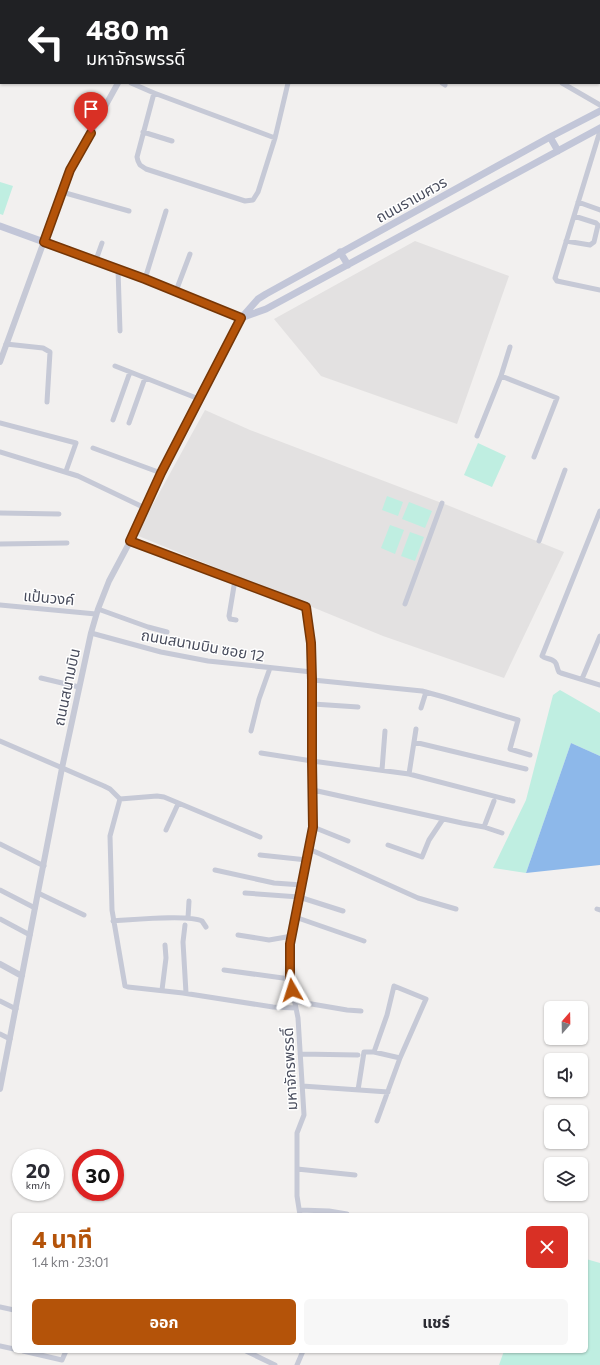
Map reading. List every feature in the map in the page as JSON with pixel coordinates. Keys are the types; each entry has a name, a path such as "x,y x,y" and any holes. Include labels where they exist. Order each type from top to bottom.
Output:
{"main road":[{"name":"ถนนราเมศวร","path":"241,318 258,299 340,252 600,111"},
{"name":"ถนนราเมศวร","path":"241,318 266,309 558,150 600,129"},
{"path":"550,137 558,150"},
{"path":"0,226 118,268 241,318"},
{"path":"340,252 348,265"}],"street":[{"path":"0,361 70,170 117,84"},
{"path":"133,84 275,138"},
{"path":"154,93 137,157 140,165 158,173 245,201 253,200 258,192 275,138 288,84"},
{"path":"564,84 600,105"},
{"path":"600,129 555,278 557,281 600,290"},
{"path":"143,132 172,141"},
{"path":"62,192 129,211"},
{"path":"578,202 600,210"},
{"path":"145,279 166,211"},
{"path":"566,241 590,245 594,242 598,225 574,216"},
{"path":"96,260 102,243"},
{"path":"176,292 190,254"},
{"path":"118,268 120,331"},
{"name":"ถนนสนามบิน","path":"0,1089 62,768 97,611 109,581 130,541 161,473 241,318"},
{"path":"6,344 43,348 50,352 47,402"},
{"path":"477,436 501,376 510,347"},
{"path":"115,366 199,399"},
{"path":"113,420 130,372"},
{"path":"501,376 557,398 534,457"},
{"path":"129,423 145,378"},
{"path":"0,423 76,443 66,471"},
{"path":"93,448 161,473"},
{"path":"0,452 66,471 90,480 145,508"},
{"path":"539,541 565,470"},
{"path":"404,604 442,503"},
{"path":"600,511 542,654 542,658 556,663 558,672 600,685"},
{"path":"0,513 59,514"},
{"name":"มหาจักรพรรดิ์","path":"130,541 306,607 311,643 312,672 313,827 310,849 290,944 290,979 298,1018 304,1115 297,1133 297,1196 300,1213"},
{"path":"0,544 67,542"},
{"path":"235,580 229,616 230,619 236,620"},
{"name":"แป้นวงค์","path":"0,605 97,611 167,632"},
{"name":"ถนนสนามบิน ซอย 12","path":"91,634 162,652 208,661 312,672"},
{"path":"582,679 600,636"},
{"path":"251,731 259,699 270,668"},
{"path":"41,678 80,687"},
{"path":"312,680 426,692 518,720 510,749 530,755"},
{"path":"421,708 426,692"},
{"path":"313,704 358,707"},
{"path":"409,774 416,729"},
{"path":"382,770 385,731"},
{"path":"0,741 104,786 110,789 120,799 157,796 164,797 260,838"},
{"path":"414,742 526,769"},
{"path":"261,753 409,774 513,801"},
{"path":"313,790 484,827 502,833"},
{"path":"120,799 110,836 113,921 125,986 186,993 273,1007 296,1008"},
{"path":"484,827 494,801"},
{"path":"166,830 178,804"},
{"path":"388,845 422,857 429,840 443,819"},
{"path":"313,827 348,841"},
{"path":"0,844 44,866"},
{"path":"310,849 412,895 456,909"},
{"path":"260,855 307,860"},
{"path":"215,870 261,880 302,885"},
{"path":"0,890 35,908"},
{"path":"38,893 84,915"},
{"path":"245,893 299,897 342,911"},
{"path":"188,918 189,901"},
{"path":"295,917 364,941"},
{"path":"113,921 188,918 202,921 206,927"},
{"path":"0,919 30,934"},
{"path":"185,925 183,942 186,993"},
{"path":"238,935 269,940 282,936 292,936"},
{"path":"162,990 166,958 165,946"},
{"path":"0,964 22,976"},
{"path":"224,970 290,979"},
{"path":"374,1052 387,1015 394,986 426,999 400,1058 377,1121"},
{"path":"294,1000 347,1010 361,1011"},
{"path":"0,1001 16,1009"},
{"path":"0,1034 10,1039"},
{"path":"358,1090 364,1052 374,1052 400,1058"},
{"path":"300,1054 358,1056"},
{"path":"302,1086 388,1092"},
{"path":"297,1169 355,1175"},
{"path":"300,1213 329,1211 341,1213"},
{"path":"0,1307 12,1310"},
{"path":"0,1346 12,1349"},
{"path":"32,1353 62,1360 65,1353"},
{"path":"250,1353 274,1365"},
{"path":"297,1365 302,1353"}],"shaded area":[{"path":"415,241 509,276 457,424 321,376 274,319"},
{"path":"205,410 250,430 447,505 564,552 504,678 383,636 136,535"}],"green space":[{"path":"0,182 13,186 3,215 0,214"},
{"path":"478,443 506,456 492,487 464,475"},
{"path":"387,496 403,502 398,516 382,510"},
{"path":"409,502 432,511 425,528 402,519"},
{"path":"390,525 404,530 395,554 381,548"},
{"path":"410,532 424,537 415,561 401,556"},
{"path":"560,690 600,713 600,756 571,743 526,873 493,868 526,800 553,695"},
{"path":"588,1260 600,1263 600,1365 499,1365 503,1353 588,1353"}],"water":[{"path":"571,743 600,756 600,865 526,873"}],"route":[{"path":"91,133 70,170 44,242 96,260 241,318 161,473 130,541 306,607 311,643 313,704 313,827 310,849 290,944 290,979 292,990"}]}
